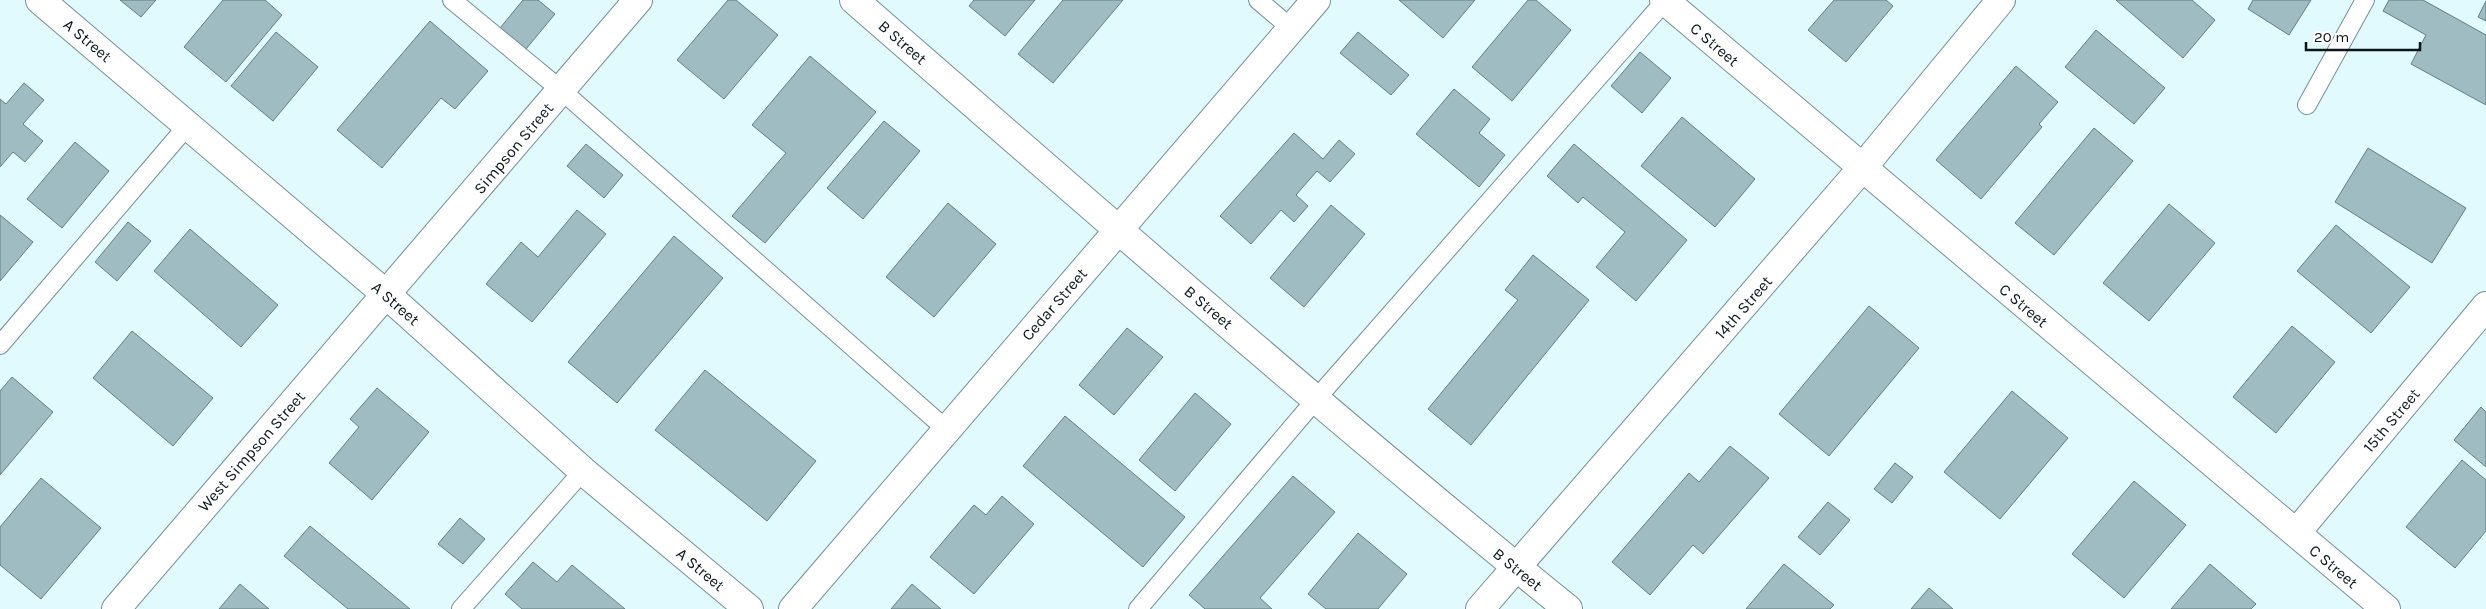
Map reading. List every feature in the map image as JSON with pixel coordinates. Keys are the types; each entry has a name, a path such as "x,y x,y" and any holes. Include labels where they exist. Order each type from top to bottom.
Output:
{"street":[{"name":"A Street","path":"40,0 387,295 583,471 749,609"},
{"name":"Simpson Street","path":"387,295 638,0"},
{"name":"B Street","path":"854,0 1317,398 1568,609"},
{"name":"Cedar Street","path":"793,609 1316,0"},
{"name":"14th Street","path":"1480,609 1863,168 2001,0"},
{"name":"C Street","path":"1665,1 2386,609"},
{"name":"West Simpson Street","path":"116,609 387,295"},
{"name":"15th Street","path":"2296,533 2486,306"}],"lane":[{"path":"452,0 561,90 947,430"},
{"path":"1258,0 1291,28"},
{"path":"2307,105 2365,0"},
{"path":"1138,609 1317,398 1665,1"},
{"path":"0,345 188,125"},
{"path":"461,609 583,471"}],"building":[{"path":"120,0 156,0 141,17"},
{"path":"223,0 265,0 282,15 226,82 184,47"},
{"path":"523,0 538,0 555,14 526,49 500,28"},
{"path":"728,0 736,0 778,35 724,99 677,60"},
{"path":"974,0 1035,0 1005,36 969,6"},
{"path":"1063,0 1123,0 1053,83 1018,54"},
{"path":"1399,0 1475,0 1443,38"},
{"path":"1528,0 1536,0 1571,30 1512,101 1472,67"},
{"path":"1834,0 1886,0 1893,6 1846,62 1808,30"},
{"path":"2116,0 2192,0 2215,20 2183,58"},
{"path":"2253,0 2311,0 2289,35 2248,9"},
{"path":"2389,0 2423,0 2486,35 2486,105 2411,64 2426,35 2383,11"},
{"path":"2486,1 2486,21 2478,17"},
{"path":"430,21 488,71 455,109 441,98 382,168 337,130"},
{"path":"2096,30 2165,88 2134,124 2065,67"},
{"path":"276,32 318,67 273,121 231,86"},
{"path":"1358,32 1409,75 1391,95 1340,53"},
{"path":"1640,52 1671,78 1642,113 1611,86"},
{"path":"810,56 876,112 765,243 732,216 786,153 752,125"},
{"path":"2016,66 2058,102 2039,124 2042,127 1981,199 1936,160"},
{"path":"24,83 44,100 23,124 43,141 25,162 13,152 0,167 0,99 6,104"},
{"path":"1454,89 1490,119 1479,133 1505,155 1479,187 1416,134"},
{"path":"1682,117 1755,179 1715,227 1641,166"},
{"path":"884,121 920,151 863,219 827,188"},
{"path":"2094,128 2133,161 2054,255 2015,223"},
{"path":"1294,133 1323,159 1339,140 1355,154 1330,182 1317,171 1296,195 1308,206 1294,222 1281,210 1251,244 1220,216"},
{"path":"75,142 109,171 62,228 27,199"},
{"path":"586,144 623,175 604,198 567,166"},
{"path":"1574,144 1687,240 1636,301 1596,267 1625,232 1583,197 1578,203 1547,176"},
{"path":"2368,148 2466,208 2432,263 2335,202"},
{"path":"948,203 996,244 934,317 886,277"},
{"path":"2169,204 2215,243 2149,321 2103,283"},
{"path":"1331,205 1365,234 1304,307 1270,278"},
{"path":"577,210 606,234 532,322 486,284 521,242 538,257"},
{"path":"0,215 33,242 0,281"},
{"path":"128,222 151,241 117,281 95,262"},
{"path":"2336,225 2410,287 2371,333 2297,271"},
{"path":"190,229 278,305 241,347 154,271"},
{"path":"674,236 723,278 617,403 568,362"},
{"path":"1533,255 1589,300 1471,445 1428,409 1518,300 1505,290"},
{"path":"1869,306 1919,348 1829,456 1779,414"},
{"path":"2292,326 2335,362 2276,433 2233,397"},
{"path":"1127,328 1163,357 1114,415 1079,385"},
{"path":"132,331 213,398 173,446 93,378"},
{"path":"705,370 816,461 767,521 655,430"},
{"path":"12,377 53,412 0,475 0,391"},
{"path":"377,388 429,432 372,500 329,463 359,427 350,419"},
{"path":"2012,391 2068,438 2000,519 1944,472"},
{"path":"1195,393 1231,424 1175,491 1139,460"},
{"path":"2481,407 2486,412 2486,467 2454,440"},
{"path":"1065,416 1185,517 1143,567 1023,466"},
{"path":"1730,446 1769,478 1703,554 1693,545 1650,595 1612,562 1689,473 1699,482"},
{"path":"2462,460 2486,480 2486,531 2455,568 2406,527"},
{"path":"1895,463 1913,477 1892,503 1874,489"},
{"path":"1293,476 1335,512 1260,598 1272,609 1205,609 1189,595"},
{"path":"41,478 101,528 41,599 0,565 0,527"},
{"path":"2134,481 2186,525 2124,598 2072,554"},
{"path":"1002,496 1034,524 974,594 930,557 974,505 986,515"},
{"path":"1828,502 1850,520 1820,555 1798,537"},
{"path":"460,518 485,539 463,564 438,544"},
{"path":"310,526 410,609 348,609 284,556"},
{"path":"1358,533 1407,574 1378,609 1326,609 1308,594"},
{"path":"533,562 557,582 572,565 625,609 522,609 505,594"},
{"path":"1784,564 1834,605 1830,609 1746,609"},
{"path":"2210,564 2256,604 2251,609 2171,609"},
{"path":"240,584 269,609 219,609"},
{"path":"912,584 941,609 891,609"},
{"path":"1929,588 1953,609 1911,609"}]}
